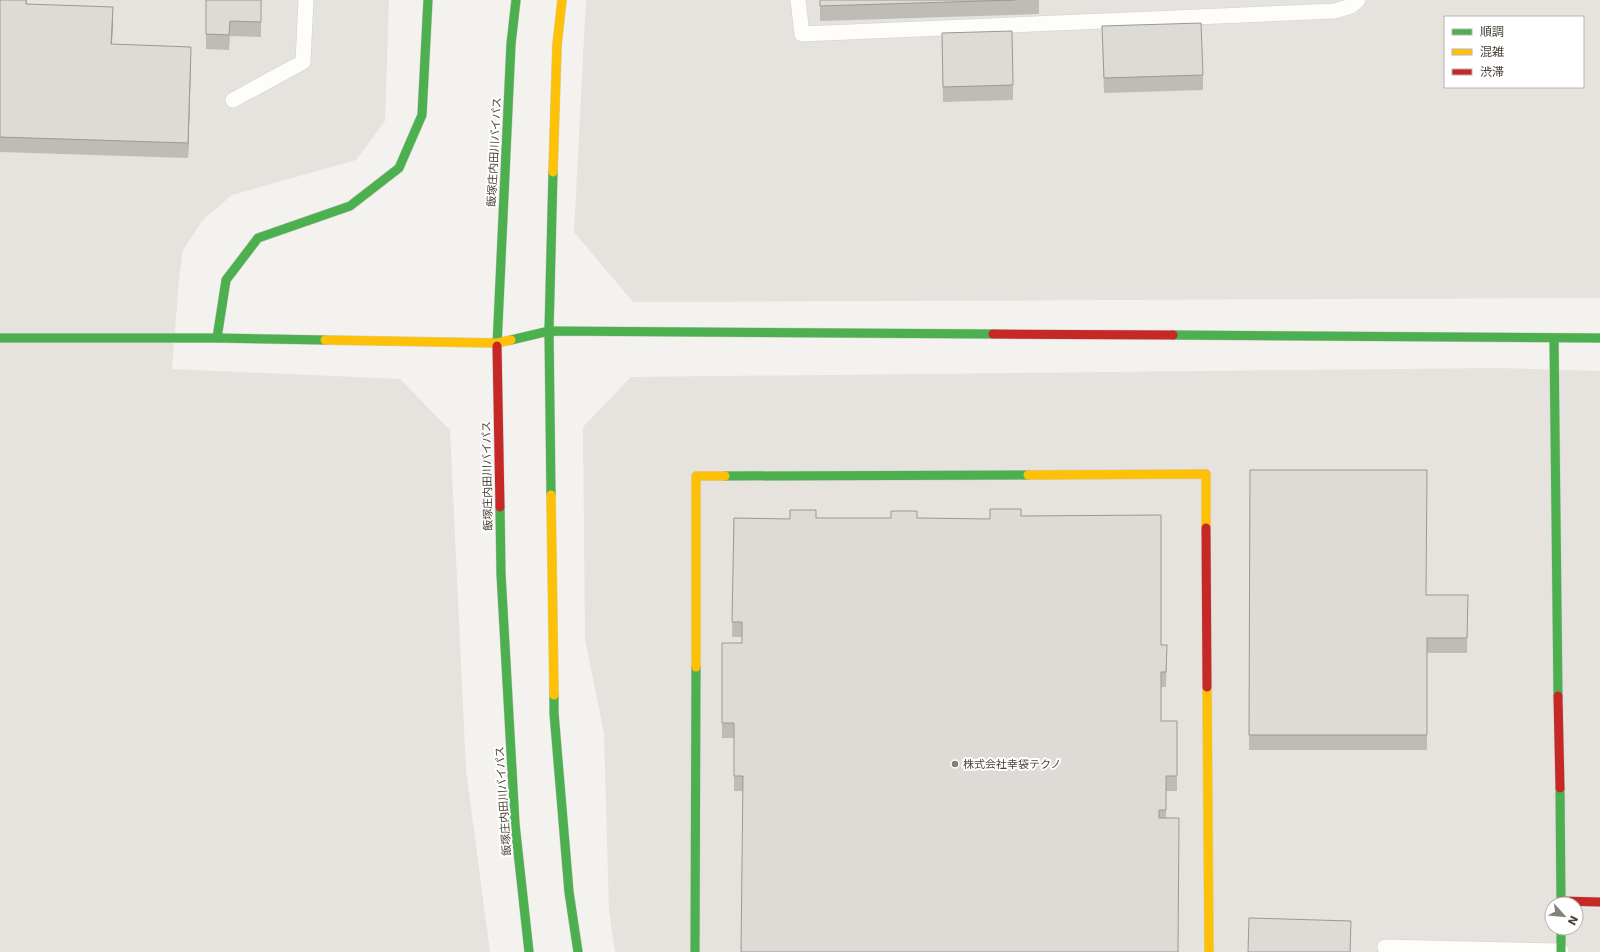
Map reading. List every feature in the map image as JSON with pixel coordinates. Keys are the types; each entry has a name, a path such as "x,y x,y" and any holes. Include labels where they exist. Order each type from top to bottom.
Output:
{"main road":[{"path":"217,338 226,280 258,238 350,206 399,168 422,115 428,0"},
{"name":"飯塚庄内田川バイパス","path":"516,0 511,44 496,343 502,590 515,824 529,952"},
{"path":"562,0 557,45 549,331 554,713 569,892 578,952"},
{"path":"0,338 217,338 496,343 549,331 1554,339 1600,338"},
{"path":"1554,339 1561,896"},
{"path":"695,952 696,476 1190,474 1206,474 1209,952"},
{"path":"1584,902 1600,902"},
{"path":"1561,936 1561,952"}],"lane":[{"path":"232,100 303,62 306,0"},
{"path":"798,0 802,34 1335,10 1351,6 1358,0"},
{"path":"1384,947 1561,952"}],"shaded area":[{"path":"0,0 389,0 385,121 356,160 232,195 202,221 183,250 179,278 172,369 400,379 450,430 466,770 490,952 0,952"},
{"path":"586,0 1600,0 1600,298 633,302 574,232"},
{"path":"1498,368 1600,371 1600,952 615,952 609,911 604,733 585,639 583,427 631,377"}],"building":[{"path":"0,0 26,0 26,4 113,7 111,44 191,47 188,143 0,137"},
{"path":"206,0 261,0 261,22 230,21 229,35 206,34"},
{"path":"820,0 1015,0 820,6"},
{"path":"1201,23 1203,75 1104,78 1102,26"},
{"path":"1012,31 1013,85 943,87 942,33"},
{"path":"1250,470 1427,470 1426,595 1468,595 1467,638 1427,638 1427,735 1249,735"},
{"name":"株式会社幸袋テクノ","path":"990,509 1021,509 1021,516 1161,515 1161,645 1167,645 1166,672 1161,672 1161,721 1177,721 1177,776 1166,776 1166,810 1159,810 1159,818 1179,818 1178,952 741,952 743,776 734,776 734,723 722,723 722,643 742,643 742,622 732,622 734,518 790,519 790,510 816,510 816,518 891,518 891,511 917,511 917,518 990,519"},
{"path":"1249,918 1351,921 1350,952 1248,952"}],"traffic: fast":[{"path":"217,338 226,280 258,238 350,206 399,168 422,115 428,0"},
{"path":"497,346 511,44 516,0"},
{"path":"551,495 549,331 553,172"},
{"path":"511,340 549,331 993,334"},
{"path":"1173,335 1600,338"},
{"path":"0,338 217,338 325,340"},
{"path":"1554,339 1558,696"},
{"path":"725,476 1028,475"},
{"path":"500,507 501,574 515,824 529,952"},
{"path":"695,952 696,667"},
{"path":"554,695 554,713 569,892 578,952"},
{"path":"1560,788 1561,896"},
{"path":"1561,936 1561,952"}],"traffic: slow":[{"path":"553,172 557,45 562,0"},
{"path":"325,340 497,343 511,340"},
{"path":"1028,475 1206,474 1206,528"},
{"path":"696,667 696,476 725,476"},
{"path":"551,495 554,695"},
{"path":"1207,687 1209,952"}],"traffic: jam":[{"path":"993,334 1173,335"},
{"path":"497,346 500,507"},
{"path":"1206,528 1207,687"},
{"path":"1558,696 1560,788"},
{"path":"1584,902 1600,902"}],"place":[{"name":"株式会社幸袋テクノ","path":"955,764"}]}
